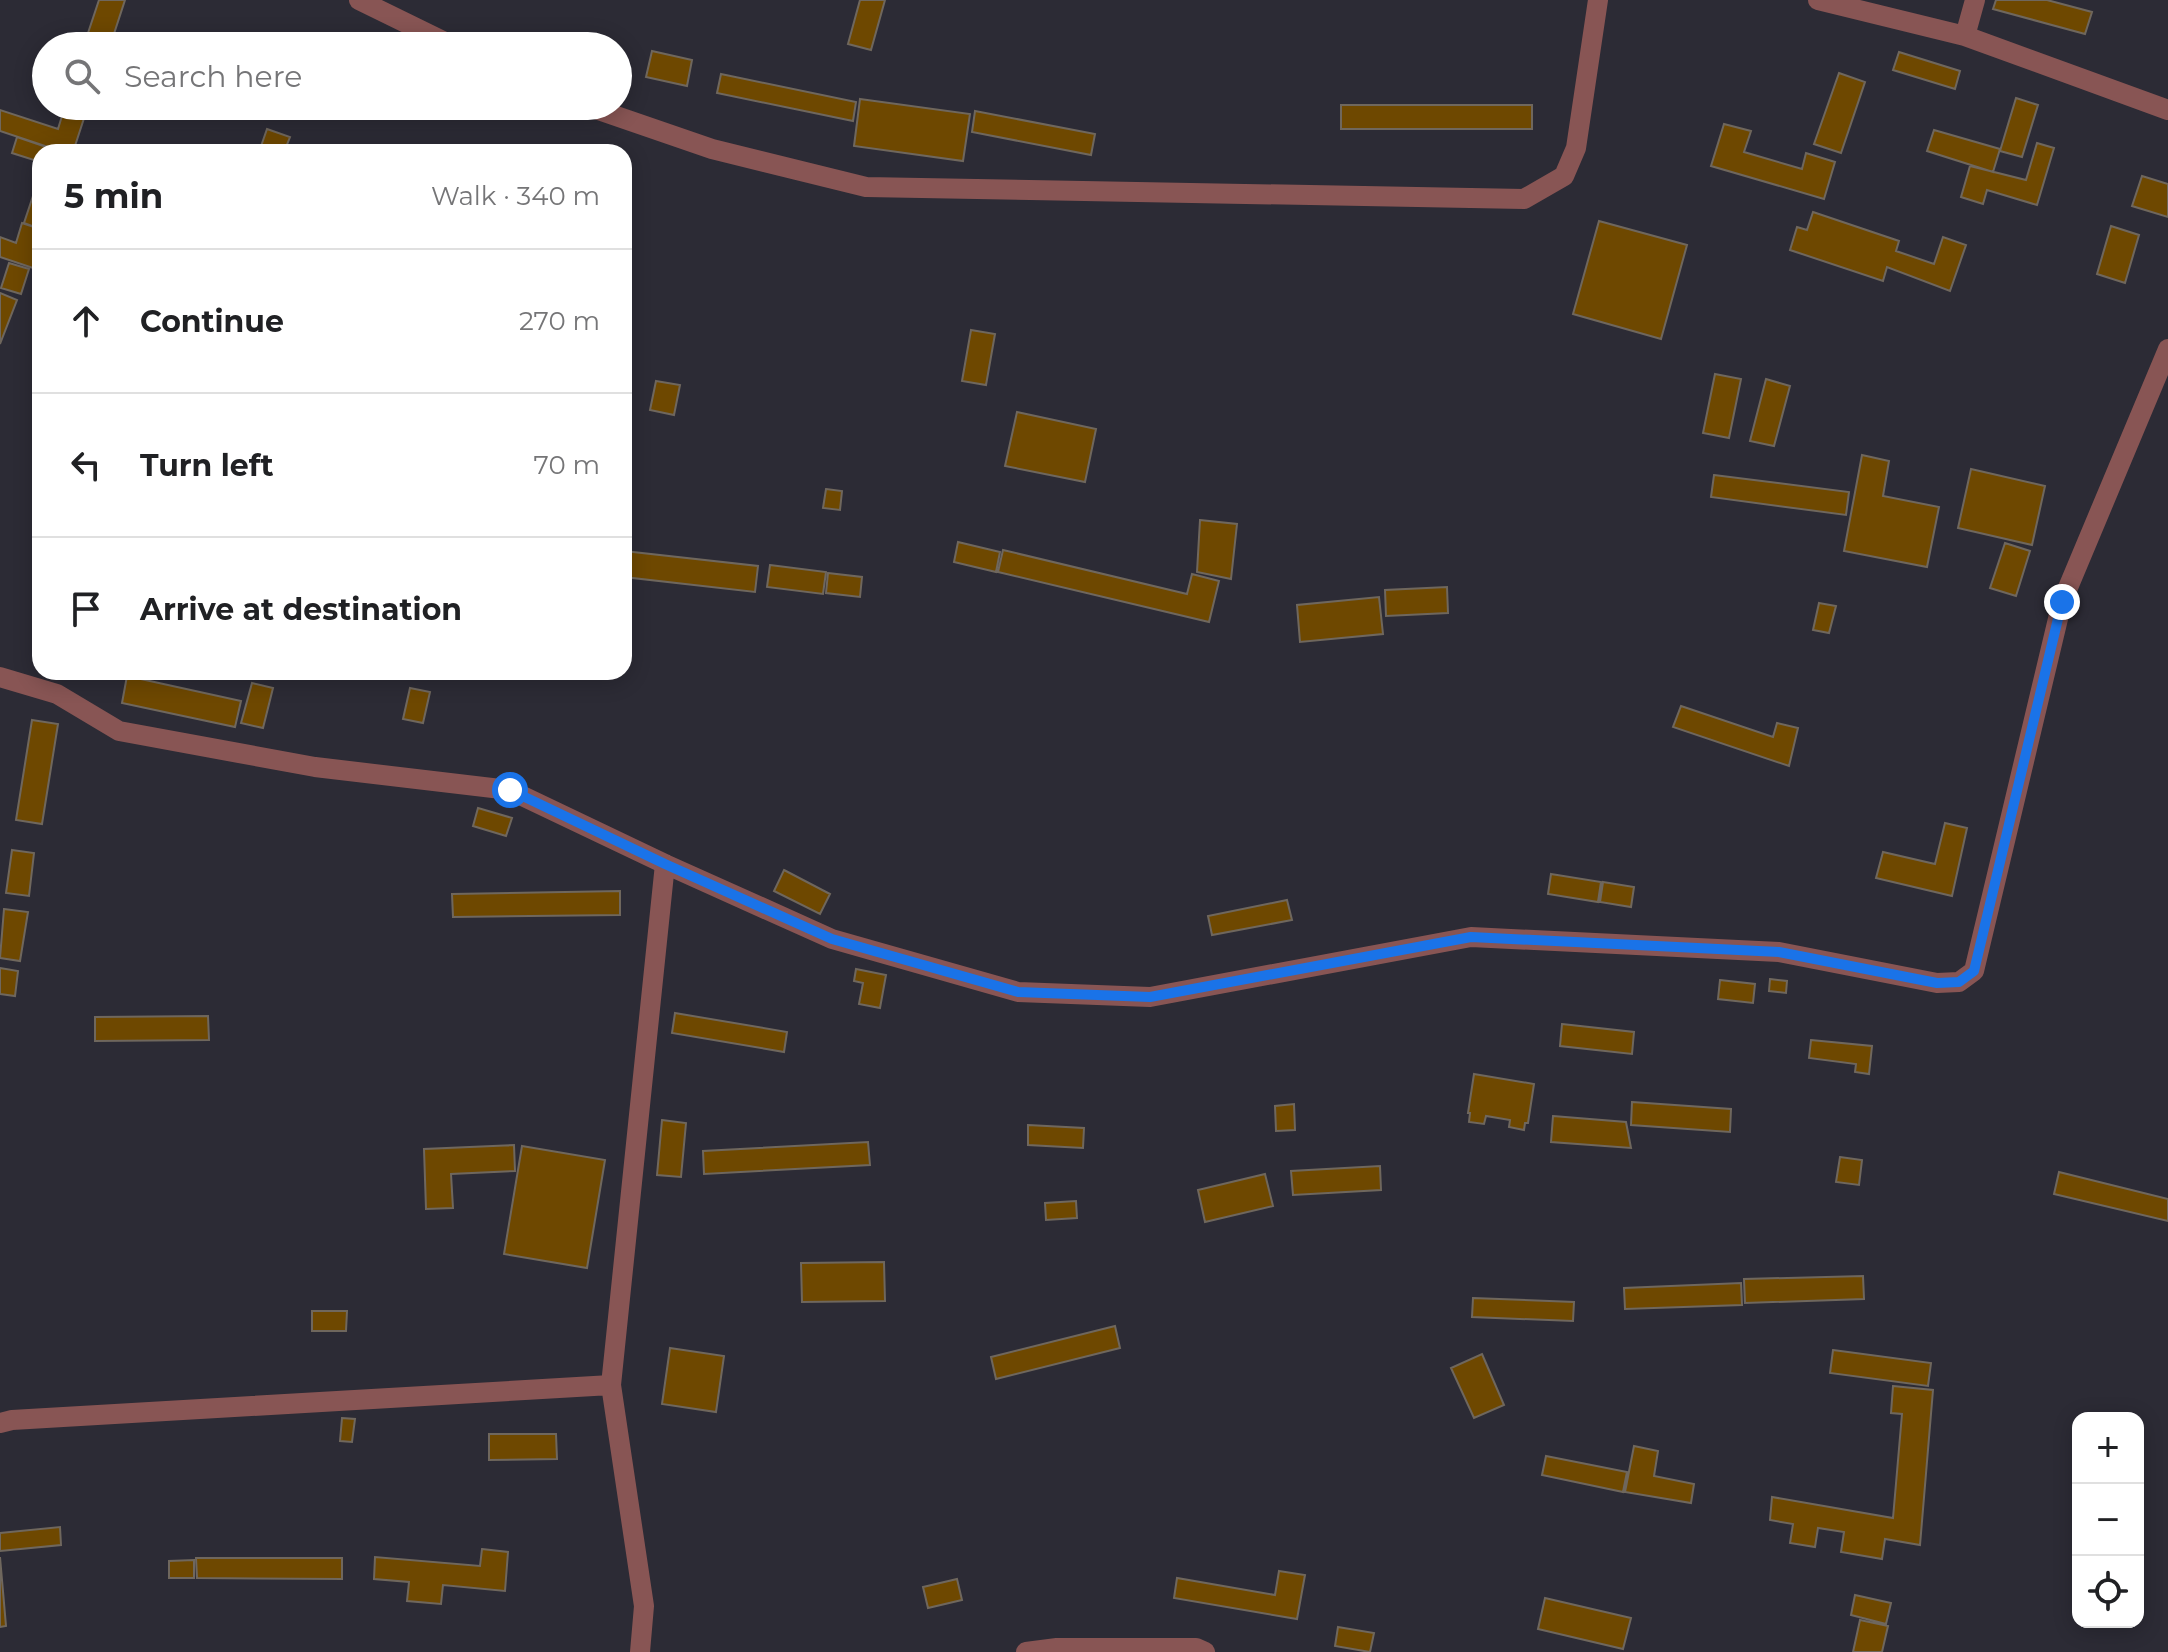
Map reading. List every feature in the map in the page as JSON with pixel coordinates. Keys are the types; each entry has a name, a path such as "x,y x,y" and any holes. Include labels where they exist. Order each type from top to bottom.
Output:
{"street":[{"path":"359,0 424,32"},
{"path":"628,120 712,149 866,187 1524,199 1564,176 1576,148 1598,0"},
{"path":"1818,0 1965,36 2168,110"},
{"path":"1965,36 1975,0"},
{"path":"0,677 57,694 119,731 315,767 510,790 832,939 1018,992 1150,997 1471,937 1779,952 1937,983 1959,982 1974,971 2062,602 2168,349"},
{"path":"640,1652 644,1606 611,1385 665,864"},
{"path":"0,1423 611,1385"},
{"path":"1026,1652 1057,1648 1196,1648 1205,1652"}],"building":[{"path":"99,0 125,0 115,32 88,32"},
{"path":"860,0 885,0 871,50 848,44"},
{"path":"1996,0 2047,0 2092,12 2085,34 1993,9"},
{"path":"652,51 692,60 687,86 646,77"},
{"path":"1899,52 1960,71 1955,89 1893,70"},
{"path":"1839,73 1865,82 1841,153 1814,144"},
{"path":"721,74 856,102 853,121 717,93"},
{"path":"2016,98 2038,105 2022,157 2000,151"},
{"path":"860,99 970,114 963,161 854,146"},
{"path":"1341,105 1532,105 1532,129 1341,129"},
{"path":"0,110 58,129 61,120 83,120 76,144 39,144 0,131"},
{"path":"975,111 1095,134 1091,155 972,132"},
{"path":"1724,124 1751,131 1744,152 1802,169 1806,153 1835,162 1824,199 1711,166"},
{"path":"267,129 290,137 287,144 262,144"},
{"path":"1934,130 2000,149 1993,172 1927,151"},
{"path":"17,137 38,144 32,144 32,159 12,153"},
{"path":"2037,143 2054,148 2037,205 1987,190 1983,204 1961,197 1970,166 2026,180"},
{"path":"2142,176 2168,184 2168,217 2132,206"},
{"path":"32,199 32,226 24,223"},
{"path":"1813,212 1899,241 1896,251 1934,264 1943,237 1966,245 1950,291 1887,267 1883,281 1790,250 1797,227 1807,230"},
{"path":"1599,221 1687,245 1661,339 1573,314"},
{"path":"22,223 32,226 32,268 0,257 0,237 16,243"},
{"path":"2111,226 2139,235 2125,283 2097,274"},
{"path":"9,263 29,269 21,294 1,288"},
{"path":"0,293 17,300 0,344"},
{"path":"971,330 995,334 986,385 962,381"},
{"path":"1715,374 1741,379 1729,438 1703,433"},
{"path":"1766,379 1790,386 1774,446 1750,441"},
{"path":"656,381 680,385 674,415 650,410"},
{"path":"1017,412 1096,429 1085,482 1005,466"},
{"path":"1862,455 1889,461 1883,496 1939,507 1927,567 1844,551"},
{"path":"1971,469 2045,486 2032,545 1958,528"},
{"path":"1714,475 1849,492 1846,515 1711,497"},
{"path":"826,489 842,491 840,510 823,508"},
{"path":"1200,520 1237,524 1231,579 1197,572"},
{"path":"958,542 1000,552 996,572 954,562"},
{"path":"2005,543 2030,551 2016,596 1990,588"},
{"path":"1003,550 1187,594 1192,574 1219,581 1209,622 998,572"},
{"path":"632,552 758,566 755,592 632,578"},
{"path":"770,565 826,572 823,594 767,587"},
{"path":"828,573 862,577 860,597 826,593"},
{"path":"1447,587 1448,613 1386,616 1385,590"},
{"path":"1379,597 1383,634 1300,642 1297,605"},
{"path":"1819,603 1836,606 1829,633 1813,630"},
{"path":"126,680 145,680 241,701 235,727 122,703"},
{"path":"252,683 273,688 263,728 241,723"},
{"path":"410,688 430,692 423,723 403,719"},
{"path":"1681,706 1773,737 1777,723 1798,728 1789,766 1673,727"},
{"path":"32,720 58,724 42,824 16,820"},
{"path":"478,808 512,818 506,836 473,826"},
{"path":"1945,823 1967,828 1952,896 1876,878 1883,852 1935,864"},
{"path":"12,850 34,853 29,896 6,893"},
{"path":"784,870 830,894 820,914 774,891"},
{"path":"1551,874 1601,882 1598,902 1548,894"},
{"path":"1603,882 1634,887 1631,907 1600,902"},
{"path":"620,891 620,915 453,917 452,894"},
{"path":"1287,900 1292,920 1212,935 1208,916"},
{"path":"4,909 28,912 20,961 0,958"},
{"path":"0,968 18,971 15,996 0,994"},
{"path":"856,969 886,975 880,1008 859,1004 863,983 854,981"},
{"path":"1770,979 1787,981 1786,993 1769,991"},
{"path":"1720,980 1755,984 1753,1003 1718,999"},
{"path":"675,1013 787,1032 784,1052 672,1033"},
{"path":"208,1016 209,1040 95,1041 95,1017"},
{"path":"1562,1024 1634,1032 1632,1054 1560,1046"},
{"path":"1811,1040 1872,1046 1869,1074 1855,1072 1856,1064 1809,1058"},
{"path":"1474,1074 1534,1084 1528,1123 1525,1123 1524,1130 1509,1127 1510,1120 1486,1116 1484,1124 1469,1122"},
{"path":"1632,1102 1731,1109 1730,1132 1631,1125"},
{"path":"1294,1104 1295,1130 1276,1131 1275,1106"},
{"path":"1553,1116 1626,1122 1631,1148 1551,1142"},
{"path":"662,1120 686,1123 681,1177 657,1175"},
{"path":"1028,1125 1084,1128 1083,1148 1028,1145"},
{"path":"868,1142 870,1165 704,1174 703,1151"},
{"path":"514,1145 515,1171 451,1174 453,1208 426,1209 424,1149"},
{"path":"522,1146 605,1160 587,1268 504,1254"},
{"path":"1840,1157 1862,1160 1859,1185 1836,1182"},
{"path":"1380,1166 1381,1190 1293,1195 1291,1171"},
{"path":"2059,1172 2168,1199 2168,1221 2054,1194"},
{"path":"1265,1174 1273,1206 1205,1222 1198,1190"},
{"path":"1076,1201 1077,1218 1046,1220 1045,1203"},
{"path":"884,1262 885,1301 802,1302 801,1263"},
{"path":"1863,1276 1864,1299 1745,1303 1744,1279"},
{"path":"1741,1283 1742,1305 1625,1309 1624,1288"},
{"path":"1473,1298 1574,1302 1573,1321 1472,1317"},
{"path":"312,1311 347,1311 346,1331 312,1331"},
{"path":"1115,1326 1120,1348 996,1379 991,1357"},
{"path":"670,1348 724,1356 716,1412 662,1404"},
{"path":"1833,1350 1931,1363 1928,1386 1830,1373"},
{"path":"1482,1354 1504,1405 1474,1418 1451,1368"},
{"path":"1893,1386 1933,1390 1920,1545 1885,1539 1882,1559 1841,1552 1844,1532 1818,1528 1815,1547 1790,1543 1793,1524 1770,1520 1772,1497 1893,1518 1902,1414 1891,1413"},
{"path":"342,1418 355,1419 352,1442 340,1441"},
{"path":"489,1434 556,1434 557,1459 489,1460"},
{"path":"1634,1446 1658,1451 1654,1476 1694,1484 1691,1503 1625,1492"},
{"path":"1546,1456 1627,1472 1623,1492 1542,1475"},
{"path":"60,1527 61,1545 0,1551 0,1533"},
{"path":"482,1549 508,1552 505,1591 443,1585 441,1604 407,1601 409,1582 374,1579 375,1557 480,1566"},
{"path":"0,1557 6,1626 0,1627"},
{"path":"196,1558 342,1558 342,1579 197,1578"},
{"path":"194,1560 194,1578 169,1578 169,1561"},
{"path":"1279,1571 1305,1575 1297,1619 1174,1598 1177,1578 1275,1595"},
{"path":"957,1579 962,1600 928,1608 923,1587"},
{"path":"1855,1595 1891,1603 1886,1624 1851,1615"},
{"path":"1545,1598 1631,1618 1623,1649 1538,1629"},
{"path":"1860,1620 1888,1626 1882,1652 1853,1652"},
{"path":"1338,1627 1374,1633 1370,1652 1335,1646"}],"route":[{"path":"510,790 832,939 1018,992 1150,997 1471,937 1779,952 1937,983 1959,982 1974,971 2062,602"}]}
